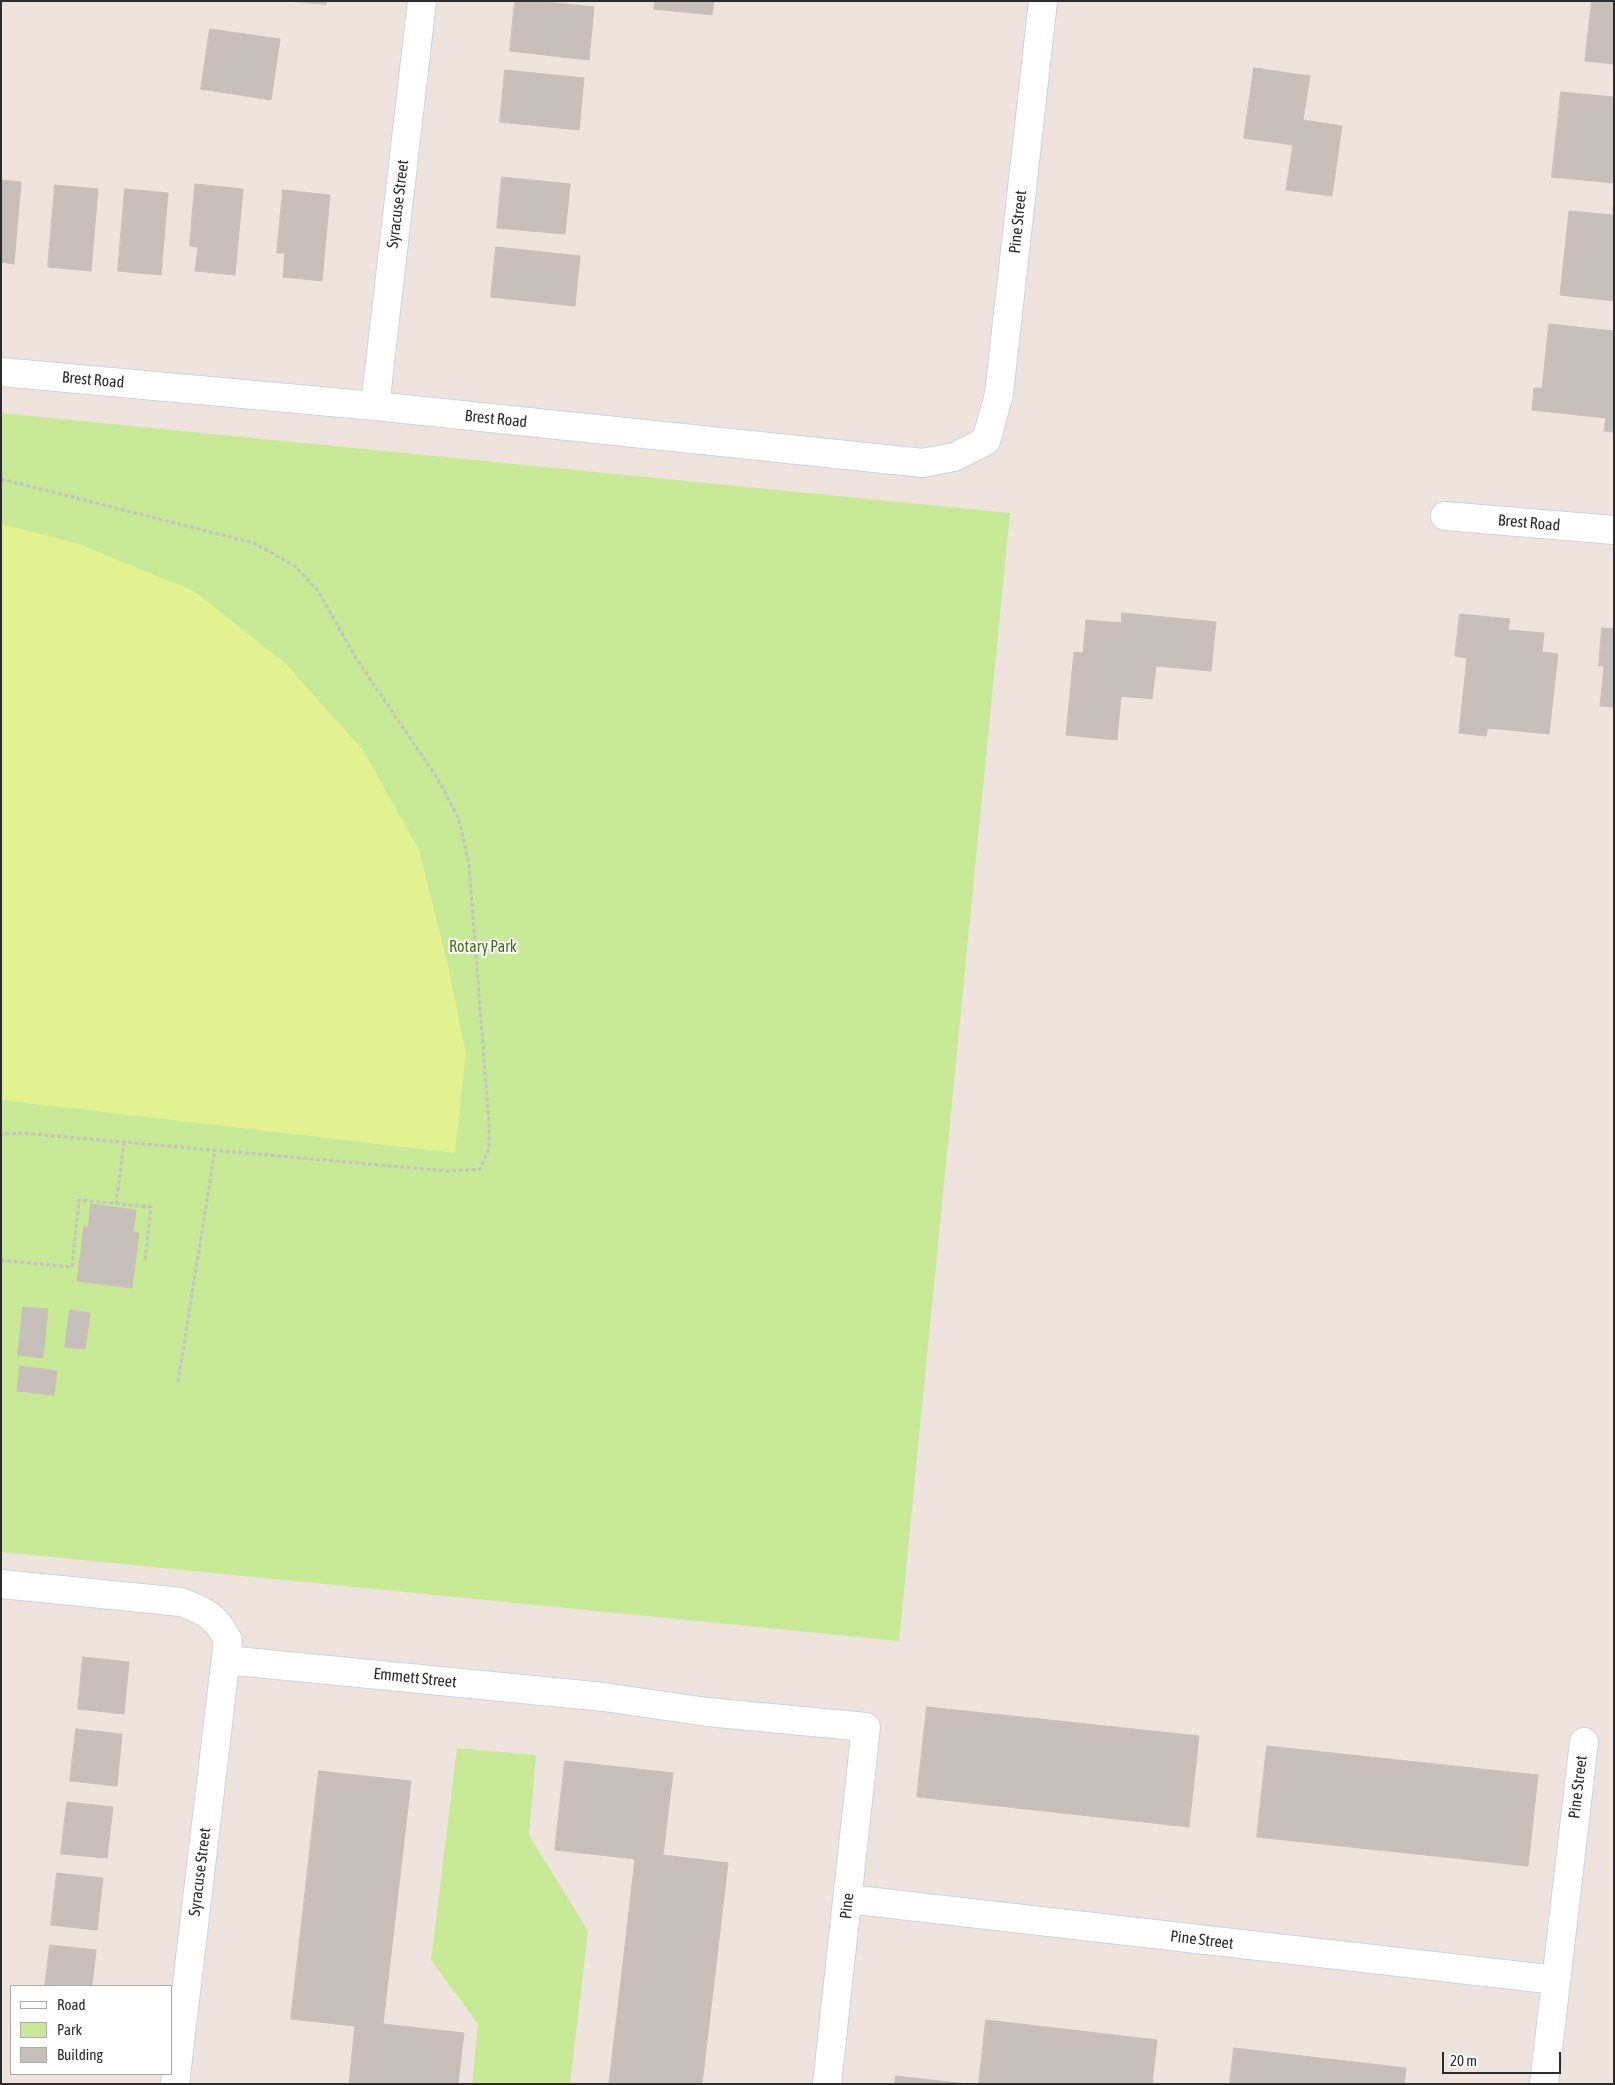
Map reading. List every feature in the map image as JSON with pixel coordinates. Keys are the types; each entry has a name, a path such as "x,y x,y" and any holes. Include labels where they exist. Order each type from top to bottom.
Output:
{"street":[{"name":"Syracuse Street","path":"375,406 422,1"},
{"name":"Pine Street","path":"986,441 999,394 1043,1"},
{"name":"Brest Road","path":"1,372 375,406 923,463 954,457 986,441"},
{"name":"Brest Road","path":"1445,516 1614,530"},
{"path":"1,1584 181,1602 205,1611 221,1628 228,1640 226,1660"},
{"name":"Syracuse Street","path":"174,2084 226,1660"},
{"name":"Emmett Street","path":"226,1660 604,1697 707,1712 866,1728"},
{"name":"Pine","path":"827,2084 866,1728"},
{"name":"Pine Street","path":"1544,2084 1584,1742"},
{"name":"Pine Street","path":"848,1900 1556,1980"}],"path":[{"path":"1,480 254,543 295,566 318,591 356,658 437,778 459,819 469,866 489,1122 489,1149 480,1170 447,1172 22,1133 1,1134"},
{"path":"116,1204 124,1142"},
{"path":"178,1382 215,1150"},
{"path":"1,1260 72,1267 79,1200 151,1208 145,1260"}],"green space":[{"name":"Rotary Park","path":"1,413 1010,513 899,1641 1,1552"},
{"path":"1,524 79,544 194,591 285,663 363,750 419,850 448,966 466,1054 455,1153 1,1100"},
{"path":"457,1748 536,1755 529,1835 588,1931 570,2084 472,2084 478,2024 431,1960"}],"building":[{"path":"288,1 326,1 326,4"},
{"path":"515,1 536,1 594,7 589,60 510,51"},
{"path":"655,1 714,1 712,15 654,9"},
{"path":"1592,1 1614,1 1614,64 1585,61"},
{"path":"210,29 280,39 271,100 201,89"},
{"path":"1254,68 1310,76 1303,120 1342,126 1332,196 1286,190 1293,145 1244,138"},
{"path":"505,70 584,78 579,130 500,122"},
{"path":"1561,92 1614,97 1614,183 1552,177"},
{"path":"502,177 570,184 565,234 497,228"},
{"path":"1,180 21,182 14,264 1,262"},
{"path":"195,184 243,189 235,275 195,271 198,247 190,246"},
{"path":"55,185 98,189 91,271 48,267"},
{"path":"125,189 168,193 161,275 118,271"},
{"path":"283,190 330,195 322,281 283,277 285,253 277,253"},
{"path":"1613,208 1614,301 1560,295 1569,211 1613,215"},
{"path":"496,247 580,256 575,306 491,297"},
{"path":"1549,324 1614,331 1614,432 1604,431 1606,418 1532,410 1534,388 1542,388"},
{"path":"1122,613 1216,622 1211,671 1156,666 1152,699 1121,696 1117,740 1066,735 1074,652 1083,653 1086,620 1121,623"},
{"path":"1460,614 1510,619 1508,630 1544,633 1542,652 1558,654 1549,734 1488,728 1486,736 1459,733 1467,658 1455,656"},
{"path":"1602,628 1614,629 1614,707 1600,706 1604,666 1599,666"},
{"path":"91,1204 136,1210 133,1232 139,1233 132,1288 77,1281 84,1226 88,1227"},
{"path":"23,1307 48,1309 43,1358 18,1355"},
{"path":"70,1310 90,1313 85,1349 65,1347"},
{"path":"20,1366 57,1371 54,1395 17,1391"},
{"path":"83,1657 129,1662 124,1714 78,1709"},
{"path":"927,1707 1199,1736 1189,1827 917,1797"},
{"path":"76,1729 122,1734 117,1786 70,1781"},
{"path":"1267,1746 1538,1775 1528,1866 1257,1837"},
{"path":"565,1761 673,1773 663,1855 728,1863 702,2084 609,2084 635,1859 555,1850"},
{"path":"319,1771 411,1781 383,2024 464,2033 458,2084 349,2084 355,2026 291,2019"},
{"path":"67,1802 113,1807 107,1858 61,1854"},
{"path":"57,1873 103,1878 97,1930 51,1925"},
{"path":"50,1945 96,1950 92,1985 45,1985"},
{"path":"986,2020 1157,2040 1152,2084 979,2084"},
{"path":"1234,2048 1406,2068 1404,2084 1230,2084"},
{"path":"896,2076 967,2084 895,2084"}]}
